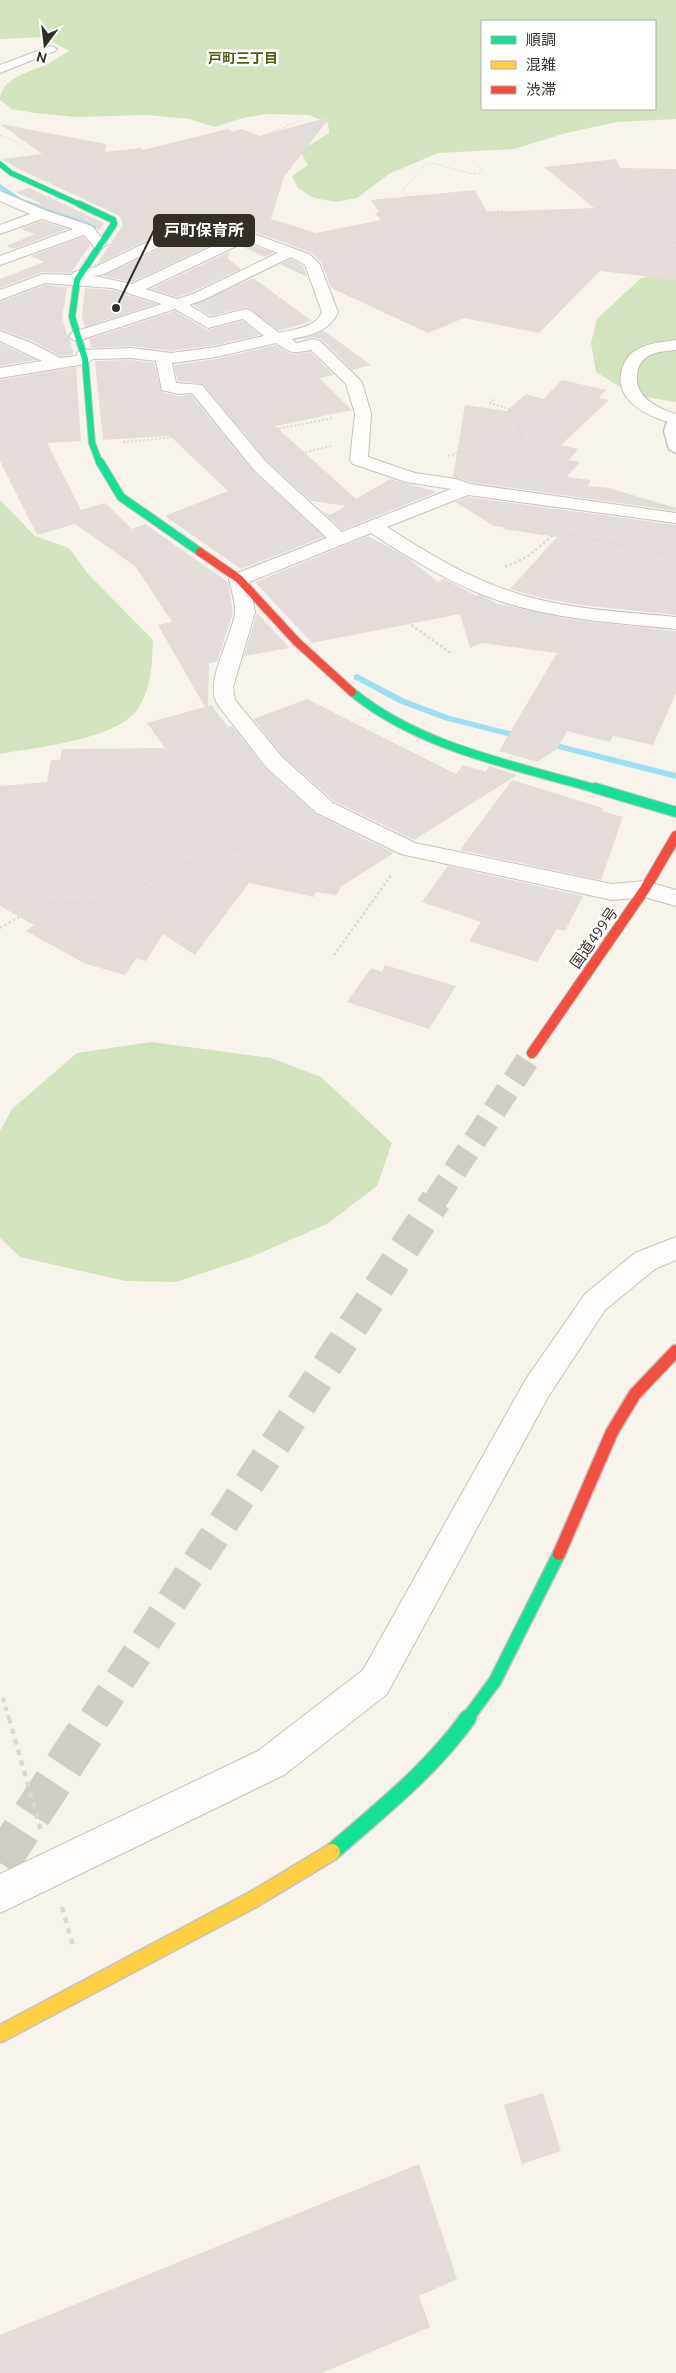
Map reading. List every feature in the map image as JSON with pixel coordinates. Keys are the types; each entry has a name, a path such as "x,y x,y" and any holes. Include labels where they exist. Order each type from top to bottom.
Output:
{"main road":[{"path":"0,164 11,173 113,220 114,223 78,278 72,317 85,358 92,443 102,468 121,497 239,579 297,642 369,708 414,732 484,756 676,812"},
{"name":"国道499号","path":"532,1053 646,889 676,836"},
{"path":"0,2034 254,1898 334,1851 402,1791 448,1746 495,1681 561,1551 612,1432 635,1394 676,1351"}],"street":[{"path":"0,69 51,48"},
{"path":"0,58 15,63"},
{"path":"0,195 42,214 87,229 100,245"},
{"path":"0,230 42,214"},
{"path":"0,373 85,358 131,353 163,358 216,352 315,328 329,317 330,312 312,263 305,258 246,236 194,224 99,271 78,278"},
{"path":"0,261 87,229"},
{"path":"134,290 246,236"},
{"path":"77,336 174,303 198,297 288,253"},
{"path":"0,295 43,278 78,278 134,290 174,303 208,323 246,314 293,349 314,344 354,382 362,412 359,460 412,478 456,484 466,489 676,518"},
{"path":"0,336 28,347 58,364"},
{"path":"675,419 642,404 629,386 628,376 636,358 643,352 676,345"},
{"path":"163,358 168,387 179,389 196,388 231,434 258,464 338,539"},
{"path":"466,489 371,525 239,579 245,612 223,687 225,701 274,762 325,808 409,849 612,892 646,889 676,898"},
{"path":"371,525 419,556 473,584 514,599 547,607 676,623"},
{"path":"0,1894 271,1762 375,1682 537,1388 595,1302 645,1261 676,1248"}],"lane":[{"path":"675,419 671,431 676,449"}],"path":[{"path":"114,223 126,214 127,202 144,185 212,158 227,147 261,137 301,120"},
{"path":"0,135 24,146 27,152"},
{"path":"47,159 108,166 149,165 212,158"},
{"path":"421,219 402,190 428,162 473,174 480,173 482,170 479,167"},
{"path":"606,211 612,176"},
{"path":"305,258 346,262 502,238 513,231 574,223 616,207 676,196"},
{"path":"305,258 330,243 377,231 397,222 503,211"},
{"path":"589,218 592,239 676,243"},
{"path":"412,252 432,278 452,278 464,283"},
{"path":"203,396 307,382 307,379 345,373"},
{"path":"437,481 444,466 444,461 449,454 492,451 521,439 521,434 517,428 522,416 521,413 490,403 495,398"},
{"path":"92,443 231,434 362,412"},
{"path":"258,464 344,443 361,443"},
{"path":"406,620 527,557 565,523 572,504"},
{"path":"557,532 676,556"},
{"path":"307,552 452,654"},
{"path":"0,928 41,904 108,901 126,896 166,871 213,853 241,848 325,808"},
{"path":"334,955 409,849"}],"green space":[{"path":"0,0 676,0 676,119 617,122 566,133 514,149 438,153 389,174 357,198 336,202 314,198 298,188 292,176 308,165 300,151 329,133 328,123 309,115 266,114 243,118 215,127 189,119 148,115 75,117 12,109 0,100 1,92 5,86 18,76 48,64 69,51 44,37 0,39"},
{"path":"676,264 676,402 633,395 596,372 591,343 597,319 640,279"},
{"path":"0,500 35,536 69,548 89,575 153,640 147,691 139,707 129,718 114,727 96,735 55,745 0,754"},
{"path":"151,1042 271,1058 321,1077 392,1143 377,1186 327,1224 251,1257 176,1282 125,1281 20,1257 0,1238 0,1131 12,1109 77,1053"}],"building":[{"path":"330,117 284,177 271,219 316,233 381,220 375,213 379,212 371,200 475,190 487,212 594,208 544,167 616,159 620,168 676,169 676,280 600,271 539,333 464,318 428,333 331,288 321,262 310,252 252,231 194,218 97,264 123,225 120,216 17,168 2,159 42,154 0,124 106,144 105,152 141,148 143,150 228,129 233,132 242,129 259,136"},
{"path":"29,188 104,223 99,231 93,224 37,205 40,203 16,192"},
{"path":"42,221 67,229 14,249 6,246 35,234 20,229"},
{"path":"196,231 226,238 132,282 103,276"},
{"path":"83,237 90,245 71,273 42,272 0,288 0,279 44,262 31,256"},
{"path":"247,243 273,253 265,257 241,246"},
{"path":"231,251 227,258 241,269 177,297 151,289"},
{"path":"291,259 303,266 307,277 280,264"},
{"path":"253,278 312,321 279,331 247,307 210,316 193,305"},
{"path":"45,285 67,287 62,318 74,354 60,356 35,342 0,329 0,302"},
{"path":"85,288 112,290 156,304 85,327 82,317"},
{"path":"175,311 207,330 243,321 260,335 216,345 171,351 131,346 92,348 89,339"},
{"path":"324,331 371,365 352,370 321,339 314,337 296,340"},
{"path":"0,343 36,360 0,366"},
{"path":"276,345 291,354 310,352 334,375 319,378 352,410 275,426 356,499 390,479 437,492 342,530 321,510 330,515 346,506 311,501 267,461 203,384 178,381 174,365 216,359"},
{"path":"131,360 154,363 162,392 179,396 191,395 253,471 324,537 241,569 165,516 228,491 170,436 103,440 95,361"},
{"path":"76,367 81,441 47,443 81,510 105,503 132,529 145,524 228,582 233,613 217,662 209,663 208,706 211,705 228,727 232,726 265,768 316,814 394,853 340,887 337,895 316,892 314,897 249,883 195,955 163,934 146,961 136,959 125,975 86,964 26,931 34,925 0,906 0,786 47,782 51,760 60,760 62,749 165,748 147,723 205,707 158,625 172,622 136,567 75,524 37,535 0,461 0,380"},
{"path":"562,380 606,390 599,398 609,400 561,445 578,449 569,460 580,462 567,477 591,480 588,486 609,488 676,508 676,511 470,482 453,477 465,405 507,411 526,394 543,399"},
{"path":"468,497 676,525 676,615 580,605 541,598 510,589 557,537 494,526 455,502"},
{"path":"368,536 405,556 438,582 444,579 477,596 478,594 498,604 569,619 676,631 676,693 653,745 613,736 610,742 567,731 557,749 537,762 499,751 557,653 482,643 470,648 460,614 312,643 255,582"},
{"path":"257,613 289,647 289,648 244,656"},
{"path":"307,699 456,774 463,765 486,772 489,766 517,775 414,840 334,801 283,756 253,719"},
{"path":"512,780 603,808 601,811 623,817 601,880 460,850"},
{"path":"448,866 583,896 565,931 557,929 537,962 469,941 481,922 422,902"},
{"path":"385,965 456,986 429,1029 347,1002 371,968 382,972"},
{"path":"543,2093 561,2151 522,2164 504,2105"},
{"path":"419,2164 457,2279 419,2296 430,2327 322,2373 0,2373 0,2335"}],"waterway":[{"path":"0,186 20,200 74,217 96,228"},
{"path":"357,677 402,701 447,718 676,776"}],"tunnel":[{"path":"435,1201 532,1053"},
{"path":"94,1719 436,1200"},
{"path":"0,1863 95,1718"}],"traffic: fast":[{"path":"0,164 11,173 113,220 114,224 77,280 72,317 85,359 92,443 102,468 121,497 200,552"},
{"path":"352,692 391,720 435,740 482,756 676,812"},
{"path":"332,1852 402,1791 448,1746 495,1681 559,1554"}],"traffic: slow":[{"path":"0,2034 254,1899 332,1852"}],"traffic: jam":[{"path":"200,552 239,579 297,642 352,692"},
{"path":"532,1053 645,889 676,836"},
{"path":"559,1554 612,1432 635,1394 676,1351"}],"place":[{"name":"戸町保育所","path":"116,308"}],"district":[{"name":"戸町三丁目","path":"243,58"}]}
